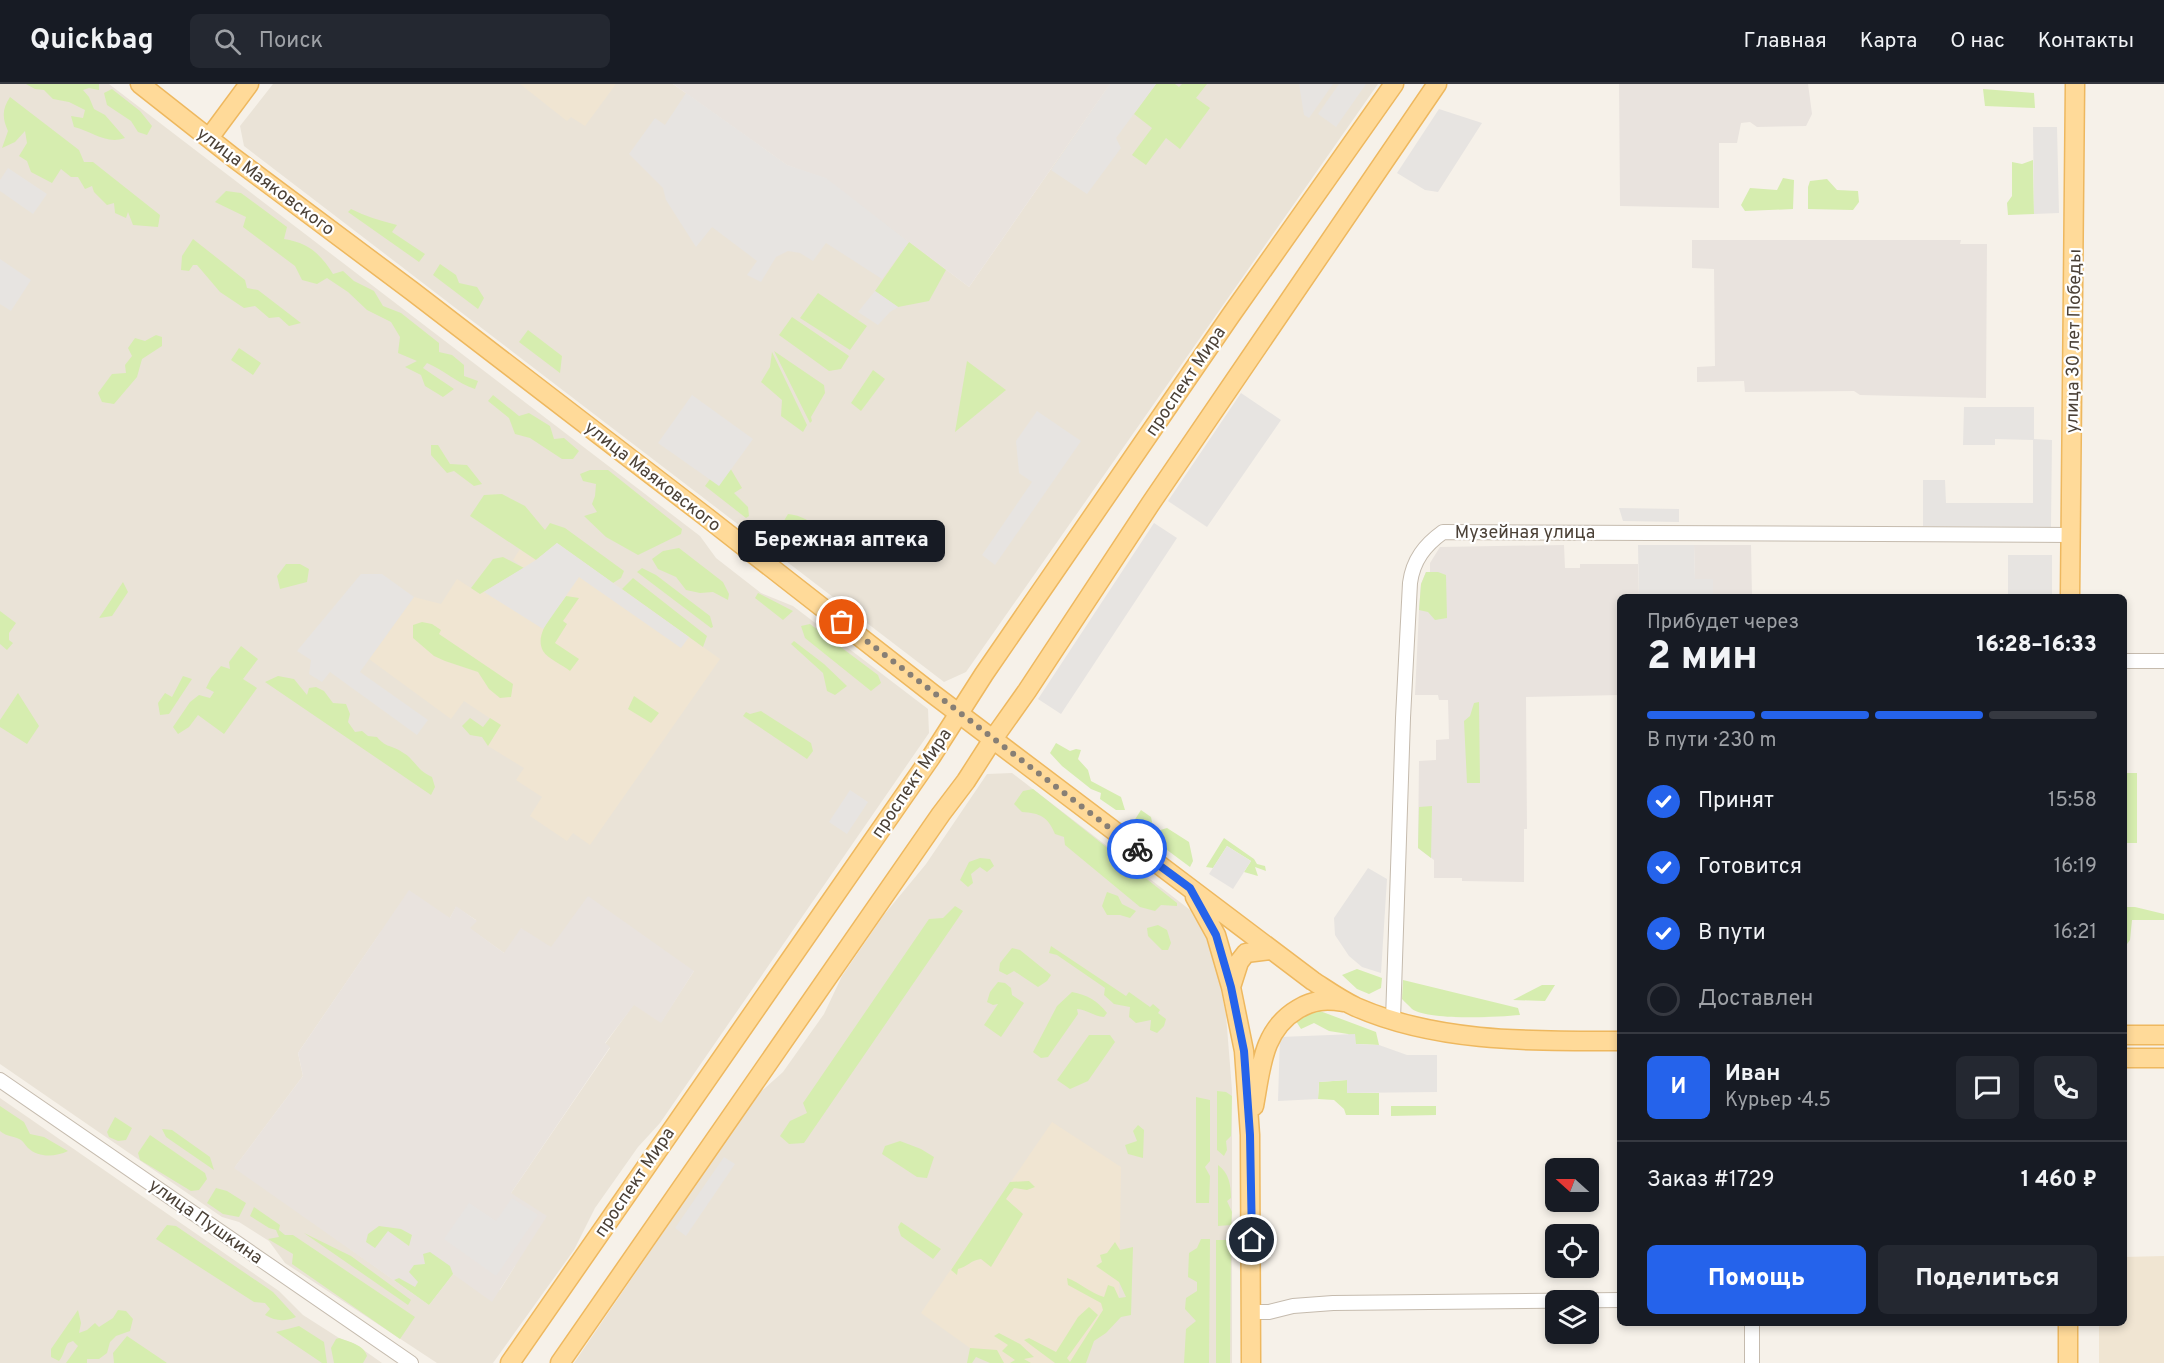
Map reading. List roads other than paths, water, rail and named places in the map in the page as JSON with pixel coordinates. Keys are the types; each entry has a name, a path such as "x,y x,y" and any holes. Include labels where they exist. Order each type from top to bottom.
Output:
{"main road":[{"name":"улица Маяковского","path":"140,84 1295,970 1345,1002 1393,1020 1473,1036 1617,1041"},
{"path":"209,138 249,84"},
{"name":"проспект Мира","path":"510,1363 931,757 958,713 1231,315 1394,84"},
{"path":"560,1363 765,1065 941,814 966,782 1151,503 1437,84"},
{"name":"улица 30 лет Победы","path":"2070,594 2075,84"},
{"path":"1190,888 1216,935 1231,987 1244,1051 1250,1135 1251,1363"},
{"path":"1231,987 1239,962 1246,953 1270,950"},
{"path":"1250,1135 1263,1055 1275,1028 1289,1014 1305,1005 1327,999 1345,1002"},
{"path":"2127,1035 2164,1035"},
{"path":"2127,1058 2164,1058"},
{"path":"2068,1326 2068,1363"}],"street":[{"name":"Музейная улица","path":"1393,1020 1410,583 1417,559 1430,541 1443,532 2072,535"},
{"path":"2127,661 2164,661"},
{"name":"улица Пушкина","path":"0,1080 411,1363"},
{"path":"1252,1312 1269,1312 1293,1306 1333,1303 1617,1300"},
{"path":"1752,1326 1752,1363"}],"place":[{"name":"Бережная аптека","path":"842,622"}]}
